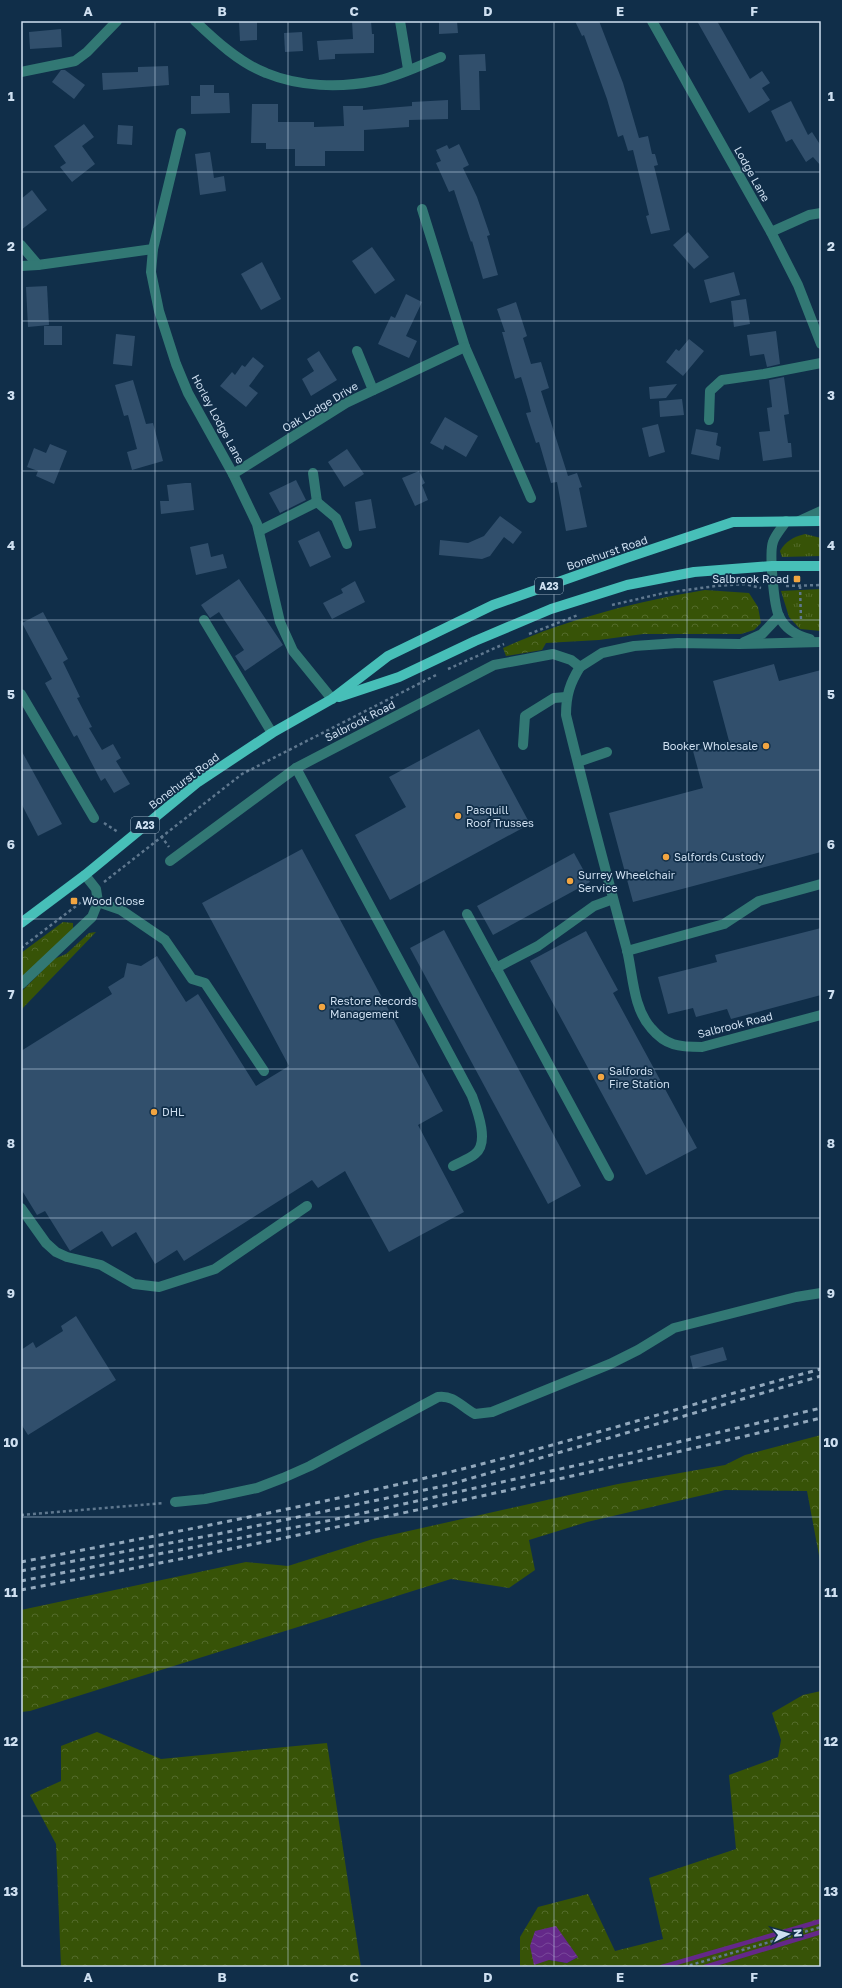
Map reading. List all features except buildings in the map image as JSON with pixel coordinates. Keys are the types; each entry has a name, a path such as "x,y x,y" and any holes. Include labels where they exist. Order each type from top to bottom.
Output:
{"main road":[{"name":"Bonehurst Road","path":"21,923 85,875 198,782 272,733 332,699 388,656 493,605 733,522 821,521"},
{"name":"Bonehurst Road","path":"332,699 399,677 474,641 551,609 627,585 694,572 772,566 821,566"}],"street":[{"path":"21,72 75,61 87,52 117,21"},
{"path":"195,21 232,53 266,73 304,83 340,86 376,81 441,57"},
{"path":"400,21 408,69"},
{"name":"Lodge Lane","path":"652,21 771,232 798,285 821,344"},
{"name":"Horley Lodge Lane","path":"181,133 153,249 151,272 159,311 176,364 188,393 233,474 259,531 280,622 293,651 332,699"},
{"path":"422,209 465,347 531,498"},
{"path":"771,232 809,215 821,213"},
{"path":"21,245 38,264"},
{"path":"21,266 153,249"},
{"name":"Oak Lodge Drive","path":"233,474 346,403 465,347"},
{"path":"356,351 373,390"},
{"path":"709,420 710,391 722,380 821,363"},
{"path":"313,474 317,502 336,518 347,544"},
{"path":"259,531 317,502"},
{"path":"799,521 821,511"},
{"name":"Salbrook Road","path":"786,521 772,542 773,588 779,616 791,631 800,636 821,641"},
{"name":"Salbrook Road","path":"739,644 762,634 779,616"},
{"path":"204,620 272,733"},
{"name":"Salbrook Road","path":"821,641 739,644 678,643 634,646 602,653 580,667 570,685 566,697 566,715 612,899 627,951 640,1009 650,1027 664,1042 683,1047 702,1046 821,1015"},
{"name":"Salbrook Road","path":"170,860 296,768 494,665 553,654 571,660 580,667"},
{"path":"21,694 94,818"},
{"path":"523,745 525,716 554,698 566,697"},
{"path":"578,762 606,752"},
{"path":"296,768 472,1096 481,1124 482,1141 477,1153 453,1166"},
{"path":"21,984 92,918 98,902 96,889 85,875"},
{"path":"627,951 724,924 759,901 821,884"},
{"path":"496,968 538,946 594,906 612,899"},
{"path":"98,902 121,910 165,940 192,979 205,983 264,1071"},
{"path":"467,914 609,1176"},
{"path":"21,1208 46,1243 56,1252 67,1257 101,1265 134,1284 159,1287 215,1269 307,1206"},
{"path":"174,1502 205,1499 257,1488 283,1478 310,1466 438,1397 446,1396 454,1398 474,1414 492,1412 610,1364 638,1350 674,1328 796,1297 821,1293"}],"path":[{"path":"791,631 801,623 800,586"},
{"path":"94,818 129,838"},
{"path":"21,1515 129,1508 174,1502"},
{"path":"684,1967 821,1927"}],"green space":[{"path":"805,534 821,538 821,556 782,557 780,551 787,542 793,538"},
{"path":"821,589 821,631 800,629 789,617 781,591"},
{"path":"705,590 749,593 758,607 761,623 754,630 741,634 643,634 599,640 546,643 542,650 506,656 503,648 552,628 577,620 627,606"},
{"path":"63,922 73,923 73,929 21,979 21,953"},
{"path":"96,932 21,1010 21,992 54,959 66,954 89,933"},
{"path":"821,1435 821,1566 807,1491 725,1490 587,1522 529,1540 535,1570 509,1588 451,1579 30,1711 21,1712 21,1610 246,1562 288,1566 373,1539 618,1484 725,1465 745,1455"},
{"path":"821,1691 821,1967 520,1967 520,1937 538,1907 588,1894 615,1951 663,1939 649,1878 736,1849 729,1775 778,1757 781,1740 772,1713 803,1695","holes":["578,1957 567,1963 549,1960"]},
{"path":"97,1732 161,1759 327,1743 361,1967 61,1967 56,1844 30,1795 61,1781 61,1746"}],"water":[{"path":"556,1926 578,1957 567,1963 549,1960 534,1965 530,1946 535,1931"}],"waterway":[{"path":"662,1967 821,1921"},
{"path":"705,1967 821,1932"}],"railway":[{"path":"21,1562 397,1485 497,1460 821,1369"},
{"path":"21,1571 218,1534 448,1485 821,1376"},
{"path":"21,1581 332,1520 645,1450 821,1408"},
{"path":"21,1590 222,1551 422,1509 622,1465 821,1418"}],"place":[{"name":"Salbrook Road","path":"797,579"},
{"name":"Booker Wholesale","path":"766,746"},
{"name":"Pasquill Roof Trusses","path":"458,816"},
{"name":"Salfords Custody","path":"666,857"},
{"name":"Surrey Wheelchair Service","path":"570,881"},
{"name":"Wood Close","path":"74,901"},
{"name":"Restore Records Management","path":"322,1007"},
{"name":"Salfords Fire Station","path":"601,1077"},
{"name":"DHL","path":"154,1112"}]}
